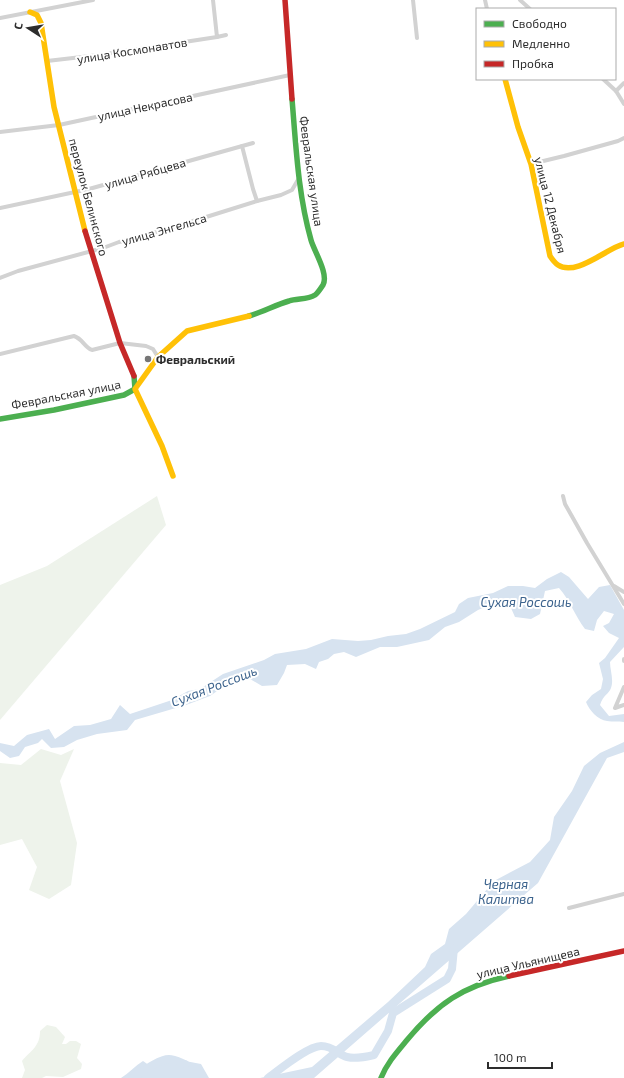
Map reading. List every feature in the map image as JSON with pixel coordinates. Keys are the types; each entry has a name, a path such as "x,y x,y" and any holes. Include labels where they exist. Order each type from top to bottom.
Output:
{"street":[{"path":"1,18 93,0"},
{"path":"213,0 218,37"},
{"name":"Февральская улица","path":"0,419 54,410 124,395 135,388 158,357 187,331 259,313 290,300 310,296 320,290 325,279 307,226 299,178 285,0"},
{"path":"413,0 417,38"},
{"path":"520,0 529,8"},
{"name":"переулок Белинского","path":"30,12 39,18 54,107 77,201 91,252 120,343 134,374 135,388"},
{"name":"улица Космонавтов","path":"47,61 99,55 226,35"},
{"name":"улица Некрасова","path":"0,132 59,125 290,75"},
{"name":"улица 12 Декабря","path":"505,80 530,164 550,256 557,265 564,268 579,266 595,259 616,246 624,244"},
{"path":"605,80 616,91 624,104"},
{"path":"616,91 624,84"},
{"path":"530,164 564,156 624,138"},
{"name":"улица Рябцева","path":"0,208 76,192 253,143"},
{"path":"242,146 257,201"},
{"name":"улица Энгельса","path":"0,278 18,271 91,252 119,242 281,195 292,190 299,178"},
{"path":"0,354 74,336 79,338 87,349 92,350 120,343 146,346 153,349 158,357"},
{"name":"Февральская улица","path":"135,388 162,446 173,476"},
{"path":"563,496 569,510 624,604"},
{"path":"612,584 624,592"},
{"path":"624,687 615,708 624,705"},
{"path":"569,908 624,894"},
{"name":"улица Ульянищева","path":"381,1078 384,1070 392,1058 414,1031 436,1009 469,987 487,981 624,951"}],"shaded area":[{"path":"157,496 166,525 0,720 0,585 47,566"},
{"path":"41,749 61,755 74,749 60,781 77,843 71,885 49,899 29,890 37,867 22,839 0,845 0,763 21,765"},
{"path":"47,1025 56,1027 65,1037 62,1044 66,1044 70,1041 76,1041 81,1044 77,1058 82,1064 81,1069 63,1077 46,1076 42,1078 22,1078 25,1070 22,1061 37,1045 40,1031"}],"water":[{"name":"Сухая Россошь","path":"561,572 569,577 588,599 599,587 610,585 624,610 624,647 610,662 612,685 600,705 609,716 624,714 624,722 600,719 589,708 586,702 592,695 601,689 603,679 599,663 605,658 619,638 609,633 603,626 609,623 614,614 604,611 597,620 594,631 585,629 559,588 545,591 540,614 531,619 515,617 511,608 495,603 478,610 459,622 445,627 429,640 397,647 380,647 356,657 344,652 334,654 328,659 319,662 316,669 305,664 287,665 277,685 262,686 250,679 237,681 223,687 210,696 186,705 135,720 127,730 97,734 77,740 64,747 51,748 42,739 38,743 25,747 19,756 10,758 0,751 0,743 14,746 27,735 49,729 55,739 74,726 90,725 111,719 120,705 130,714 172,700 188,691 200,689 223,674 264,660 275,654 306,649 332,639 358,641 406,634 455,612 459,604 468,598 493,593 508,586 535,588 547,579"},
{"name":"Черная Калитва","path":"624,742 624,752 607,758 538,883 314,1078 260,1078 312,1067 388,1002 425,967 431,954 445,944 449,929 466,914 494,881 530,862 550,840 554,817 572,791 584,766 600,753"},
{"path":"180,1060 201,1064 209,1078 121,1078 143,1061 153,1068 166,1061"}],"waterway":[{"path":"268,1078 294,1059 315,1047 329,1047 350,1058 360,1058 374,1055 388,1031 393,1013 447,979 452,969 454,948"},
{"path":"133,1078 160,1061 169,1059 185,1064"}],"traffic: fast":[{"path":"249,316 279,304 312,297 323,285 324,280 323,269 311,240 303,205 298,170 292,99"},
{"path":"0,419 54,410 124,395 135,389 134,376"},
{"path":"381,1078 389,1063 418,1027 440,1007 464,991 478,985 509,976"}],"traffic: slow":[{"path":"30,12 37,15 41,23 54,107 85,231"},
{"path":"505,80 518,127 531,164 550,256 558,265 565,268 574,267 582,265 624,244"},
{"path":"173,476 162,446 135,389 158,357 187,331 249,316"}],"traffic: jam":[{"path":"285,0 292,99"},
{"path":"85,231 120,343 134,376"},
{"path":"509,976 624,951"}],"place":[{"name":"Февральский","path":"148,359"}]}
